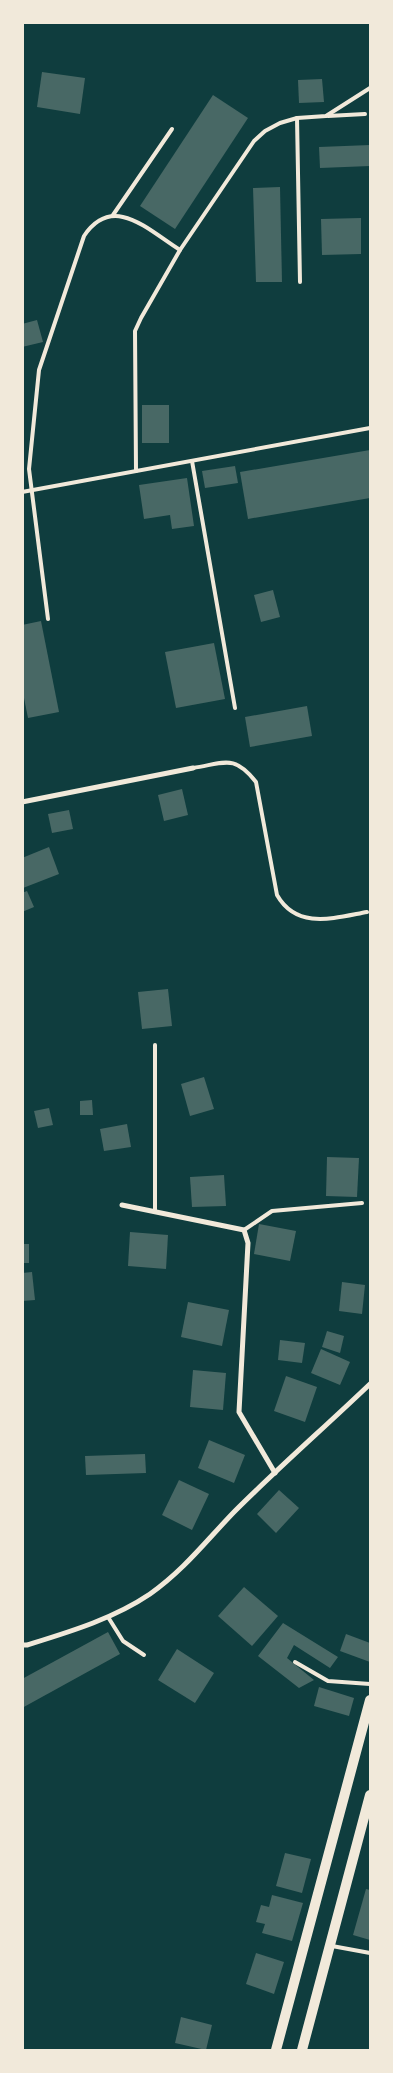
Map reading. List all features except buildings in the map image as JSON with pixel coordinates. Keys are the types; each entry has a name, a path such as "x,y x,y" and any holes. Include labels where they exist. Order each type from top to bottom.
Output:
{"main road":[{"path":"276,2050 370,1700"},
{"path":"302,2050 370,1795"}],"street":[{"path":"22,802 193,768"},
{"path":"122,1205 244,1230 248,1243 239,1412 275,1473"},
{"path":"22,1645 68,1632 108,1617 149,1594 190,1561 233,1513 370,1384"}],"lane":[{"path":"326,116 370,88"},
{"path":"136,471 135,331 140,318 180,250 254,140 265,131 297,118 365,114"},
{"path":"297,118 300,282"},
{"path":"113,216 172,129"},
{"path":"48,619 29,469 39,370 84,236 92,224 102,217 127,217 180,250"},
{"path":"22,492 370,428"},
{"path":"192,461 235,708"},
{"path":"193,768 230,762 244,768 256,782 277,895 282,904 295,914 314,920 366,912"},
{"path":"155,1045 155,1212"},
{"path":"244,1230 272,1211 362,1203"},
{"path":"108,1617 123,1641 144,1655"},
{"path":"295,1662 328,1681 370,1684"},
{"path":"330,1946 370,1952"}]}
